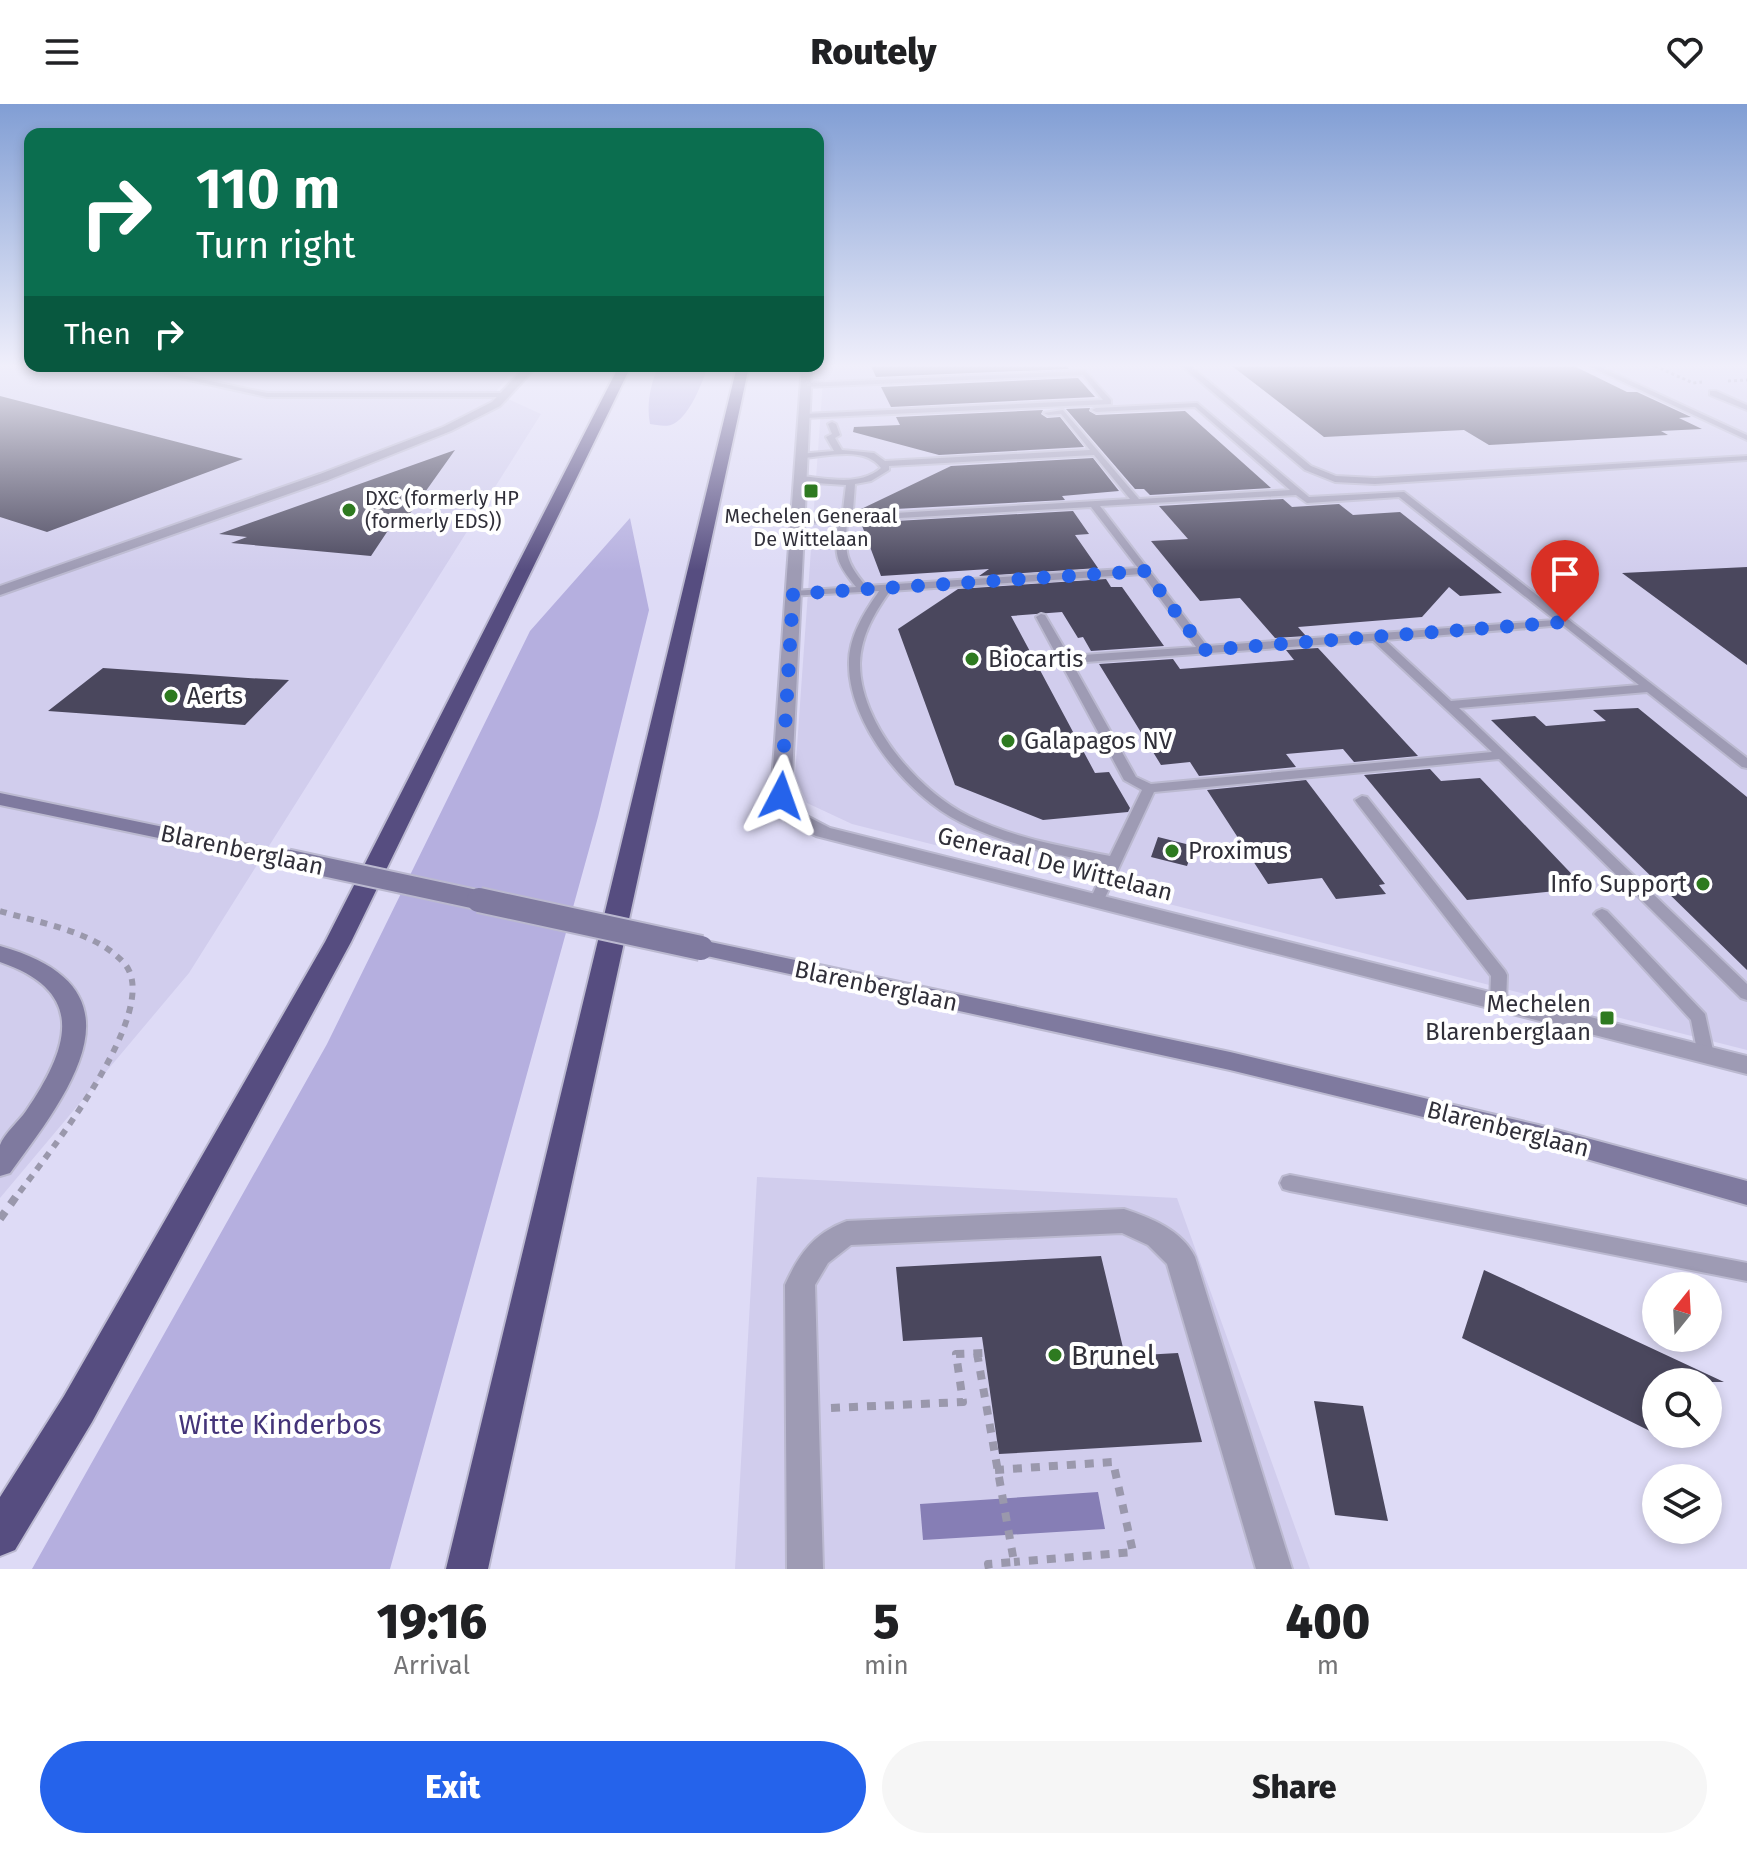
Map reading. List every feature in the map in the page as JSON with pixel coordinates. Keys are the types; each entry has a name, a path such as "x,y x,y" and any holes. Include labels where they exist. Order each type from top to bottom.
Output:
{"highway":[{"path":"0,1535 78,1409 338,942 591,434"},
{"path":"467,1569 727,434"}],"street":[{"path":"4,587 390,452 431,434"},
{"name":"Generaal De Wittelaan","path":"803,434 781,796 793,817 823,832 1747,1065"},
{"name":"Blarenberglaan","path":"0,799 1245,1064 1538,1135 1747,1193"},
{"path":"0,954 31,965 59,984 72,1007 75,1035 67,1067 43,1107 0,1165"},
{"path":"805,1569 800,1285 808,1263 827,1243 847,1233 1124,1221 1158,1236 1180,1257 1274,1569"}],"lane":[{"path":"836,434 830,437 840,453"},
{"path":"1081,434 1136,501"},
{"path":"1231,434 1307,500 1401,494 1747,764"},
{"path":"1267,434 1308,468 1335,479 1375,481 1747,458"},
{"path":"801,456 840,453 868,455 885,464 1096,452"},
{"path":"800,479 851,482 878,475 886,468 885,464"},
{"path":"851,482 840,553 847,569 863,589"},
{"path":"797,521 846,514 1298,492"},
{"path":"1094,504 1204,650"},
{"path":"793,594 1145,571"},
{"path":"887,588 870,609 859,633 853,668 861,706 875,734 896,763 937,802 965,820 1001,834 1115,862"},
{"path":"1041,617 1131,780 1149,788 1502,755"},
{"path":"1065,660 1565,622"},
{"path":"1376,637 1747,994"},
{"path":"1448,705 1650,688"},
{"path":"1096,902 1149,788"},
{"path":"1362,800 1499,975 1498,1003"},
{"path":"1602,914 1699,1018 1705,1055"},
{"path":"1290,1183 1747,1272"}],"path":[{"path":"802,1409 963,1402 956,1354 981,1353 995,1470 1004,1491 1014,1562"},
{"path":"989,1569 988,1564 1133,1552 1113,1462 995,1470"}],"shaded area":[{"path":"0,434 528,434 189,973 0,1198"},
{"path":"819,434 1747,434 1747,1050 852,824 807,803 795,775"},
{"path":"757,1177 1177,1198 1310,1569 735,1569"},
{"path":"1098,1492 1105,1529 923,1540 920,1504"}],"green space":[{"name":"Witte Kinderbos","path":"630,518 649,610 598,817 390,1569 32,1569 327,1044 530,631"}],"building":[{"path":"0,434 148,434 243,459 47,532 0,517"},
{"path":"862,434 1074,434 1084,447 939,455"},
{"path":"1088,434 1211,434 1271,488 1150,495 1144,489 1135,489"},
{"path":"1321,434 1377,434 1324,437"},
{"path":"1471,434 1668,435 1489,445"},
{"name":"DXC (formerly HP (formerly EDS))","path":"455,450 401,526 391,526 371,556 231,543 247,537 219,534"},
{"path":"1093,458 1119,491 1062,496 1065,500 857,511 951,466"},
{"path":"1283,499 1292,507 1339,504 1353,515 1400,512 1502,593 1460,596 1449,587 1422,617 1298,627 1306,636 1275,638 1240,598 1200,601 1151,541 1188,539 1159,506"},
{"path":"1073,511 1089,534 1075,535 1098,568 979,576 989,569 881,576 861,523"},
{"path":"1747,567 1747,665 1622,573"},
{"path":"1106,579 1111,587 1122,587 1164,646 1091,651 1083,637 1078,638 1062,612 1011,616 1095,773 1109,772 1130,808 1128,812 1043,820 955,785 898,629 958,589"},
{"path":"1318,648 1418,756 1354,762 1343,749 1286,754 1296,767 1199,776 1190,762 1161,765 1099,664 1173,659 1180,669 1294,660 1286,650"},
{"name":"Aerts","path":"103,668 289,680 245,725 48,711"},
{"name":"Info Support","path":"1638,708 1747,797 1747,970 1491,720 1535,716 1546,726 1606,721 1593,710"},
{"path":"1430,769 1441,781 1480,778 1585,888 1467,900 1364,775"},
{"path":"1306,780 1385,884 1379,885 1386,894 1336,899 1322,878 1268,884 1207,790"},
{"name":"Proximus","path":"1158,837 1194,846 1187,866 1151,857"},
{"name":"Brunel","path":"1101,1256 1125,1356 1178,1353 1202,1442 999,1454 982,1337 903,1341 896,1267"},
{"path":"1484,1270 1642,1344 1642,1352 1660,1352 1694,1368 1642,1368 1642,1427 1462,1338"},
{"path":"1314,1401 1363,1406 1388,1521 1335,1515"}],"place":[{"name":"Mechelen Generaal De Wittelaan","path":"811,491"},
{"name":"DXC (formerly HP (formerly EDS))","path":"349,510"},
{"name":"Biocartis","path":"972,659"},
{"name":"Aerts","path":"171,696"},
{"name":"Galapagos NV","path":"1008,741"},
{"name":"Proximus","path":"1172,851"},
{"name":"Info Support","path":"1703,884"},
{"name":"Mechelen Blarenberglaan","path":"1607,1018"},
{"name":"Brunel","path":"1055,1355"}],"route":[{"path":"781,796 793,594 1145,571 1204,650 1565,622"}]}
